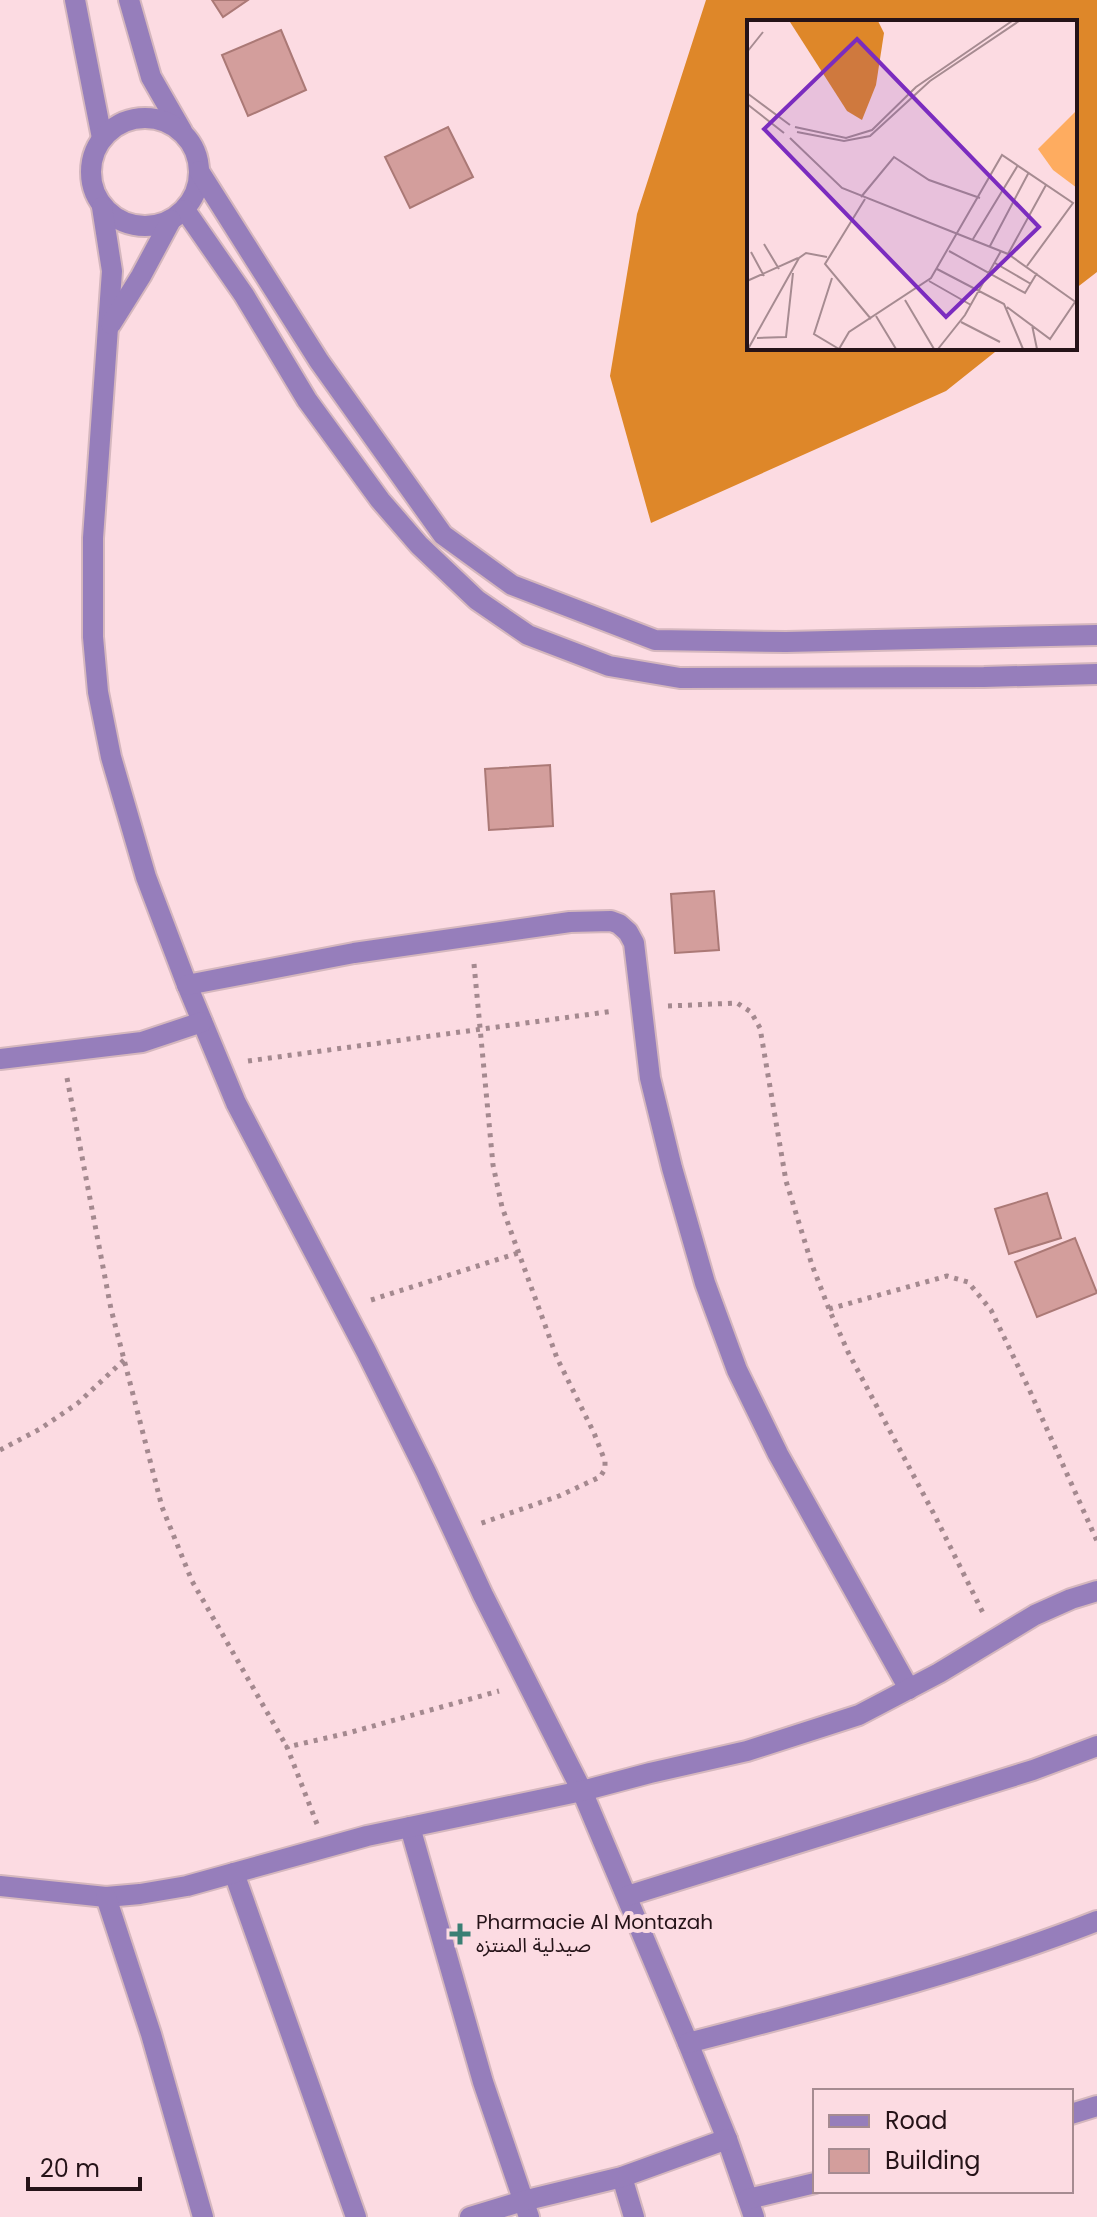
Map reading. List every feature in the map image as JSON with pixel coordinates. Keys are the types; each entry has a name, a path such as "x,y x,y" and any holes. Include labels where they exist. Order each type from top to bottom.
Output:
{"street":[{"path":"75,0 102,138"},
{"path":"109,327 178,215 195,195 199,171 192,145 151,77 129,0"},
{"path":"178,215 153,227 134,226 116,219 102,207 93,191 90,172 92,154 115,125 132,118 150,117 182,131"},
{"path":"199,171 319,361 443,535 512,585 655,640 786,642 1097,635"},
{"path":"102,207 112,271 93,538 93,637 98,692 111,757 139,852 187,985 236,1103 380,1378 582,1791 727,2139 751,2208 813,2184"},
{"path":"178,215 244,295 307,400 380,500 419,545 477,600 528,635 609,666 680,678 1097,674"},
{"path":"187,985 354,953 570,922 611,921 628,932 634,943 650,1078 672,1168 710,1297 737,1370 778,1454 909,1689"},
{"path":"0,1059 142,1042 202,1022"},
{"path":"0,1886 106,1897 187,1886 326,1847 747,1751 859,1715 1035,1615 1097,1591"},
{"path":"627,1896 1033,1770 1097,1746"},
{"path":"410,1827 483,2082 526,2209"},
{"path":"234,1873 356,2217"},
{"path":"106,1897 151,2034 203,2217"},
{"path":"688,2043 887,1991 1028,1948 1097,1921"},
{"path":"1073,2113 1097,2106"},
{"path":"470,2217 526,2209 727,2139"},
{"path":"622,2177 634,2217"}],"path":[{"path":"454,1533 559,1496 600,1477 605,1469 602,1452 557,1358 502,1207 493,1165 471,936"},
{"path":"62,1050 111,1309 162,1507 192,1581 287,1747 326,1847"},
{"path":"344,1309 518,1253"},
{"path":"829,1309 947,1276 968,1282 991,1310 1097,1541"},
{"path":"0,1450 40,1429 78,1403 124,1360"},
{"path":"287,1747 527,1683"}],"shaded area":[{"path":"706,0 1097,0 1097,272 1077,287 1077,20 747,20 747,350 997,350 946,391 651,523 610,376 637,214"}],"building":[{"path":"212,0 248,0 223,17"},
{"path":"281,30 306,90 248,116 222,55"},
{"path":"448,127 473,177 410,208 385,157"},
{"path":"550,765 553,826 489,830 485,769"},
{"path":"714,891 719,950 675,953 671,894"},
{"path":"1047,1193 1061,1238 1009,1254 995,1209"},
{"path":"1075,1238 1097,1293 1037,1317 1015,1262"}],"place":[{"name":"Pharmacie Al Montazah صيدلية المنتزه","path":"460,1934"}]}
